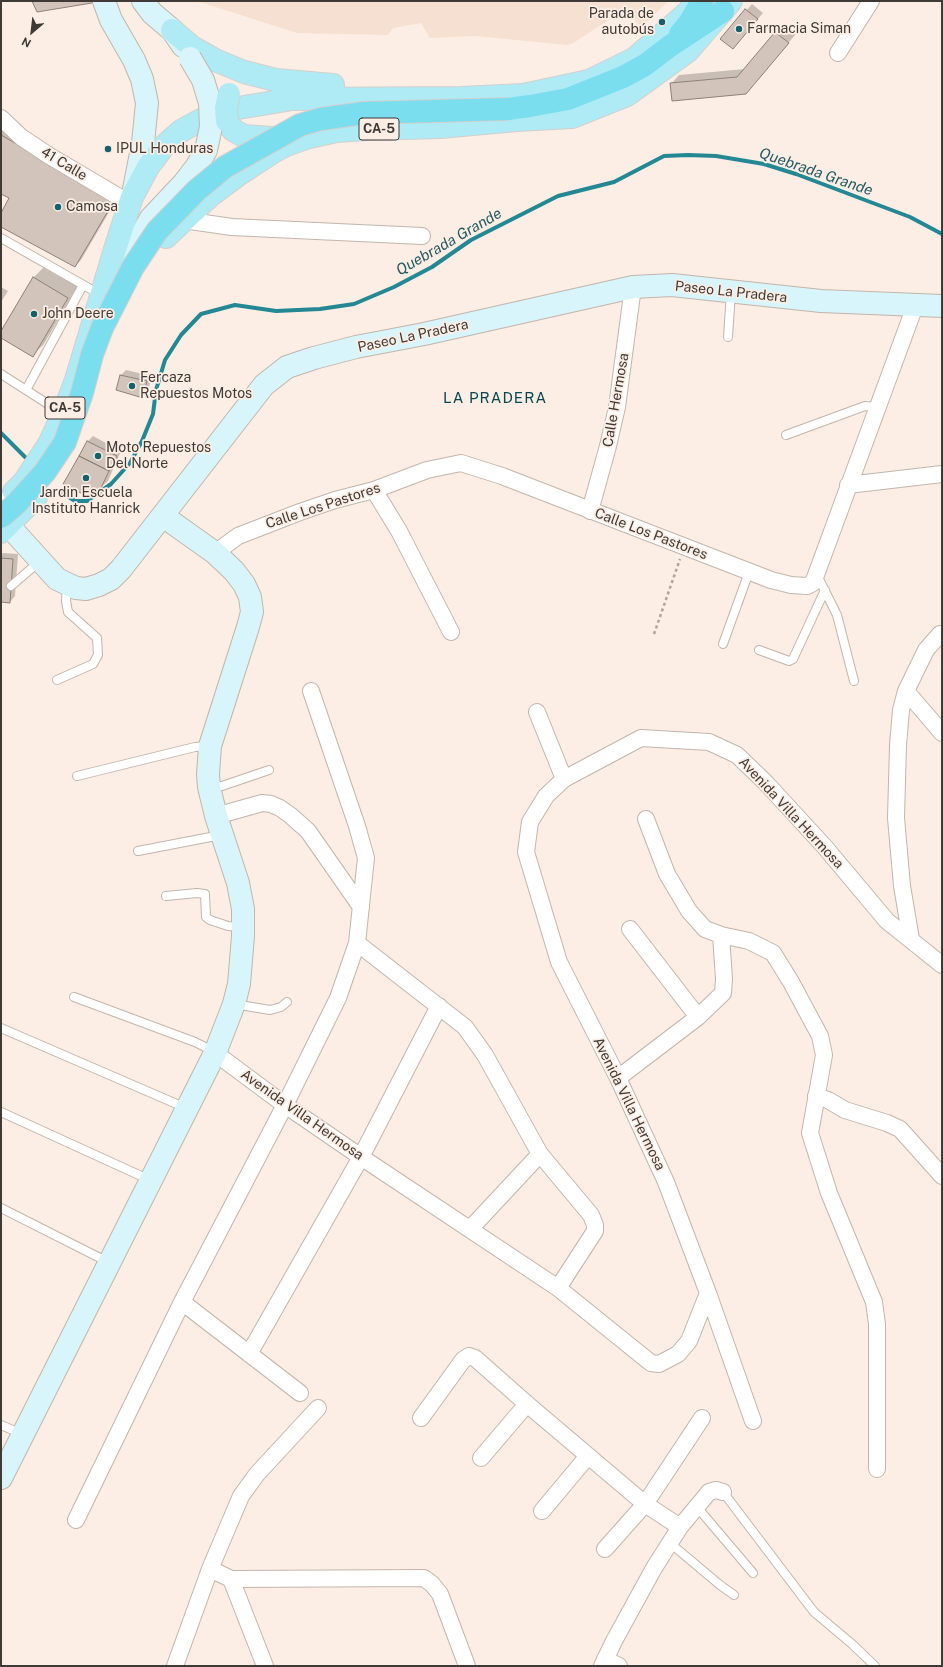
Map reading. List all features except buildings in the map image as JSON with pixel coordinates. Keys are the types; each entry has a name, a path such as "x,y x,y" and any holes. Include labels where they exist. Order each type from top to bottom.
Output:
{"highway":[{"path":"670,46 690,23 702,1"},
{"path":"3,513 16,504 46,472 65,442 102,328 133,267 157,231 197,190 225,167 300,125 321,119 364,113 508,109 568,98 623,77 645,65 727,6"}],"main road":[{"name":"CA-5","path":"3,513 49,444 63,414 76,380 132,200 148,167 164,146 181,131 201,120 238,108 292,99 462,98 523,95 589,81 634,59 688,12 698,1"},
{"name":"CA-5","path":"3,513 33,501 51,478 73,445 84,420 99,366 120,310 137,275 155,249 183,220 211,195 238,175 286,145 310,137 336,131 440,127 516,120 572,117 627,95 688,51 727,6"},
{"path":"172,30 192,47 215,60 244,72 269,78 311,84 410,89 462,98"},
{"path":"269,78 248,80 238,83 229,94 226,108 227,121 233,130 244,136 302,140"}],"street":[{"path":"104,1 111,20 134,60 142,79 147,103 143,143 132,200"},
{"path":"99,366 117,286 125,264 151,218 184,183 197,166 206,150 211,127 210,103 202,80 172,30 152,12 143,1"},
{"path":"838,53 871,1"},
{"name":"41 Calle","path":"1,118 21,137 48,155 132,200"},
{"path":"183,220 232,227 422,236"},
{"name":"Paseo La Pradera","path":"3,513 40,561 58,580 66,585 86,589 111,579 121,569 264,385 287,367 314,358 356,347 424,334 633,287 672,285 821,301 942,306"},
{"name":"Calle Hermosa","path":"590,511 617,407 633,287"},
{"name":"Calle Los Pastores","path":"215,553 238,536 270,523 335,500 374,490 427,470 461,463 502,476 771,580 791,585 806,586 813,583 915,306"},
{"path":"848,485 942,474"},
{"path":"374,490 399,530 451,632"},
{"path":"1,1478 215,1053 234,1004 242,961 243,910 238,883 208,787 208,774 210,746 252,612 250,597 244,584 234,571 215,553 163,516"},
{"path":"911,939 902,886 896,818 898,745 901,710 906,691 926,650 940,634 942,634"},
{"path":"76,1520 182,1302 285,1105 338,998 357,943 366,858 357,826 311,691"},
{"path":"906,691 942,733"},
{"path":"537,712 564,779"},
{"name":"Avenida Villa Hermosa","path":"215,1053 285,1105 558,1288 651,1363 658,1364 678,1354 689,1341 708,1292 666,1182 618,1078 559,962 526,852 530,822 546,796 564,779 641,738 710,742 737,755 766,782 824,846 887,921 942,965"},
{"path":"219,826 262,803 271,804 280,808 308,831 361,907"},
{"path":"646,819 667,874 689,911 705,929 721,935 749,941 773,953 791,982 820,1036 824,1055 810,1132 829,1193 874,1302 877,1324 877,1469"},
{"path":"630,929 698,1017"},
{"path":"618,1078 698,1017 723,993 724,979 721,935"},
{"path":"357,943 465,1027 485,1055 540,1154 591,1216 595,1225 595,1231 558,1288"},
{"path":"249,1354 361,1157 438,1006"},
{"path":"816,1096 828,1100 845,1110 887,1123 900,1129 942,1176"},
{"path":"470,1229 540,1154"},
{"path":"708,1292 753,1421"},
{"path":"182,1302 300,1393"},
{"path":"421,1418 463,1360 469,1356 475,1358 645,1504 680,1527"},
{"path":"481,1458 527,1404"},
{"path":"175,1666 210,1569 241,1496 257,1474 318,1408"},
{"path":"604,1549 645,1504 702,1418"},
{"path":"542,1511 588,1456"},
{"path":"609,1664 654,1568 680,1527 709,1492 716,1490 723,1492"},
{"path":"210,1569 231,1579 424,1578 432,1584 440,1594 467,1666"},
{"path":"231,1579 265,1666"}],"lane":[{"path":"1,238 102,296"},
{"path":"26,390 83,285"},
{"path":"728,337 731,291"},
{"path":"1,374 63,414"},
{"path":"786,435 865,406 877,407"},
{"path":"11,586 40,561"},
{"path":"723,644 749,572"},
{"path":"816,572 837,614 854,681"},
{"path":"57,680 93,664 98,655 97,638 68,612 66,585"},
{"path":"759,650 789,661 793,659 825,590"},
{"path":"77,776 195,747 210,746"},
{"path":"208,787 222,786 269,770"},
{"path":"138,852 219,826"},
{"path":"166,896 197,893 205,894 206,916 210,920 228,926 243,927"},
{"path":"74,997 195,1042 215,1053"},
{"path":"234,1004 270,1010 281,1007 287,1002"},
{"path":"1,1028 187,1109"},
{"path":"1,1112 150,1180"},
{"path":"1,1208 109,1262"},
{"path":"1,1425 23,1434"},
{"path":"723,1492 814,1612 852,1644 875,1666"},
{"path":"697,1506 752,1573"},
{"path":"670,1543 734,1595"}],"path":[{"path":"654,634 684,547"}],"shaded area":[{"path":"197,1 668,1 641,28 626,9 573,43 567,45 476,36 430,38 421,23 393,28 388,35 297,33"}],"waterway":[{"name":"Quebrada Grande","path":"61,492 75,501 87,501 111,484 130,463 142,441 153,414 156,390 165,360 181,335 201,314 235,305 276,311 320,309 354,304 394,287 432,267 471,240 558,196 614,182 664,156 716,156 764,164 796,174 910,217 942,234"},
{"name":"Quebrada Grande","path":"1,433 25,457"}],"place":[{"name":"Parada de autobús","path":"662,22"},
{"name":"Farmacia Siman","path":"739,29"},
{"name":"IPUL Honduras","path":"108,149"},
{"name":"Camosa","path":"58,207"},
{"name":"John Deere","path":"34,314"},
{"name":"Fercaza Repuestos Motos","path":"132,386"},
{"name":"Moto Repuestos Del Norte","path":"98,456"},
{"name":"Jardin Escuela Instituto Hanrick","path":"86,478"}],"district":[{"name":"LA PRADERA","path":"495,398"}]}
